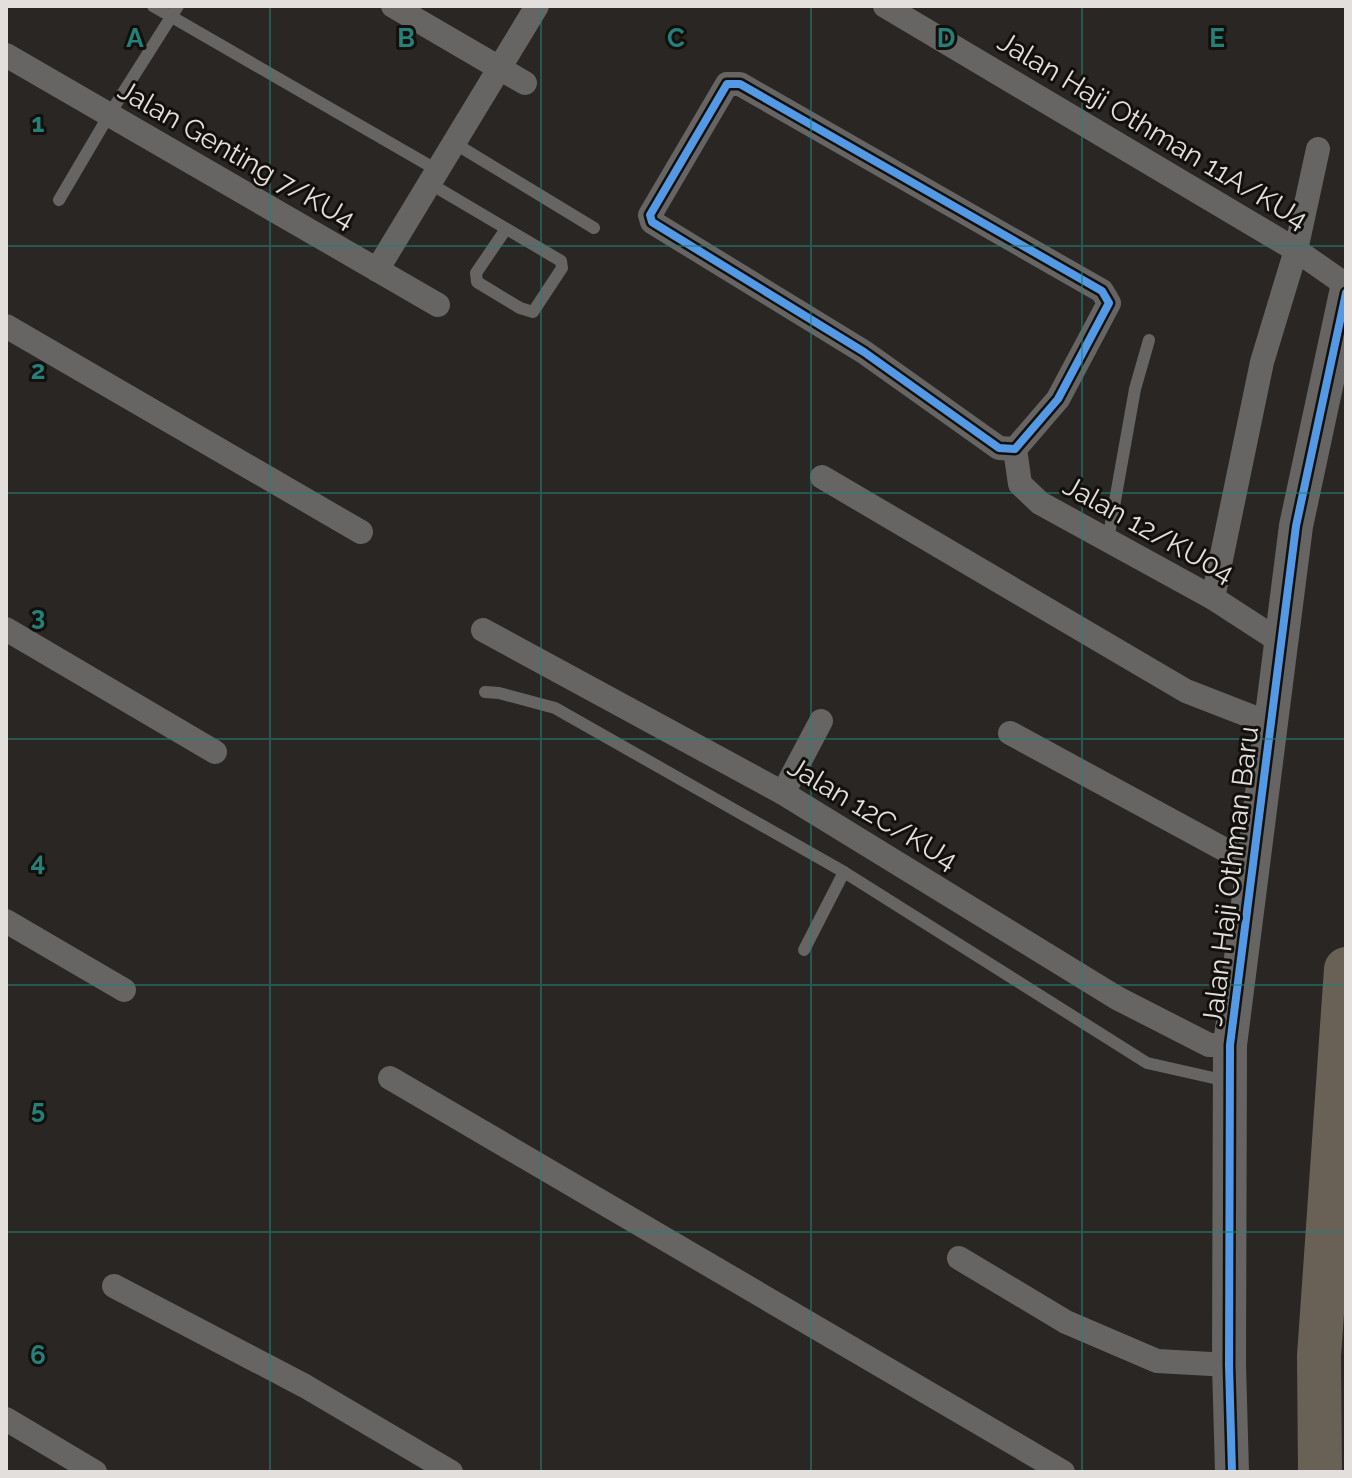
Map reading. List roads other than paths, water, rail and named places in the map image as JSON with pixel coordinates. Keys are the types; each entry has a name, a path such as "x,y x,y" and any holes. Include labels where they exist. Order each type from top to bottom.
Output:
{"highway":[{"path":"1320,1472 1319,1356 1346,969"}],"street":[{"path":"393,6 525,83"},
{"path":"377,270 537,6"},
{"name":"Jalan Haji Othman 11A/KU4","path":"901,10 1296,250 1346,285"},
{"name":"Jalan Genting 7/KU4","path":"6,55 438,305"},
{"path":"727,84 740,84 1102,291 1109,303 1058,399 1015,449 999,448 864,352 652,222 650,215 727,84"},
{"path":"1213,598 1262,362 1296,250 1318,149"},
{"name":"Jalan Haji Othman Baru","path":"1232,1472 1229,1365 1230,1045 1296,526 1346,293"},
{"path":"6,326 361,532"},
{"name":"Jalan 12/KU04","path":"1015,449 1020,484 1040,503 1213,598 1281,642"},
{"path":"822,477 1186,691 1271,724"},
{"path":"6,629 215,752"},
{"name":"Jalan 12C/KU4","path":"483,630 783,793 1117,998 1209,1045 1230,1045"},
{"path":"783,793 821,721"},
{"path":"1010,733 1253,865"},
{"path":"6,921 124,990"},
{"path":"390,1078 1063,1472"},
{"path":"959,1258 1066,1322 1157,1361 1229,1365"},
{"path":"114,1286 305,1386 451,1472"},
{"path":"6,1419 95,1472"}],"lane":[{"path":"153,6 175,11 433,177 506,229 561,261 562,268 533,312 520,308 477,282 476,273 506,229"},
{"path":"59,200 175,11"},
{"path":"454,143 594,228"},
{"path":"1108,540 1135,389 1149,340"},
{"path":"485,692 555,708 844,872 1147,1063 1230,1082"},
{"path":"804,950 844,872"}]}
